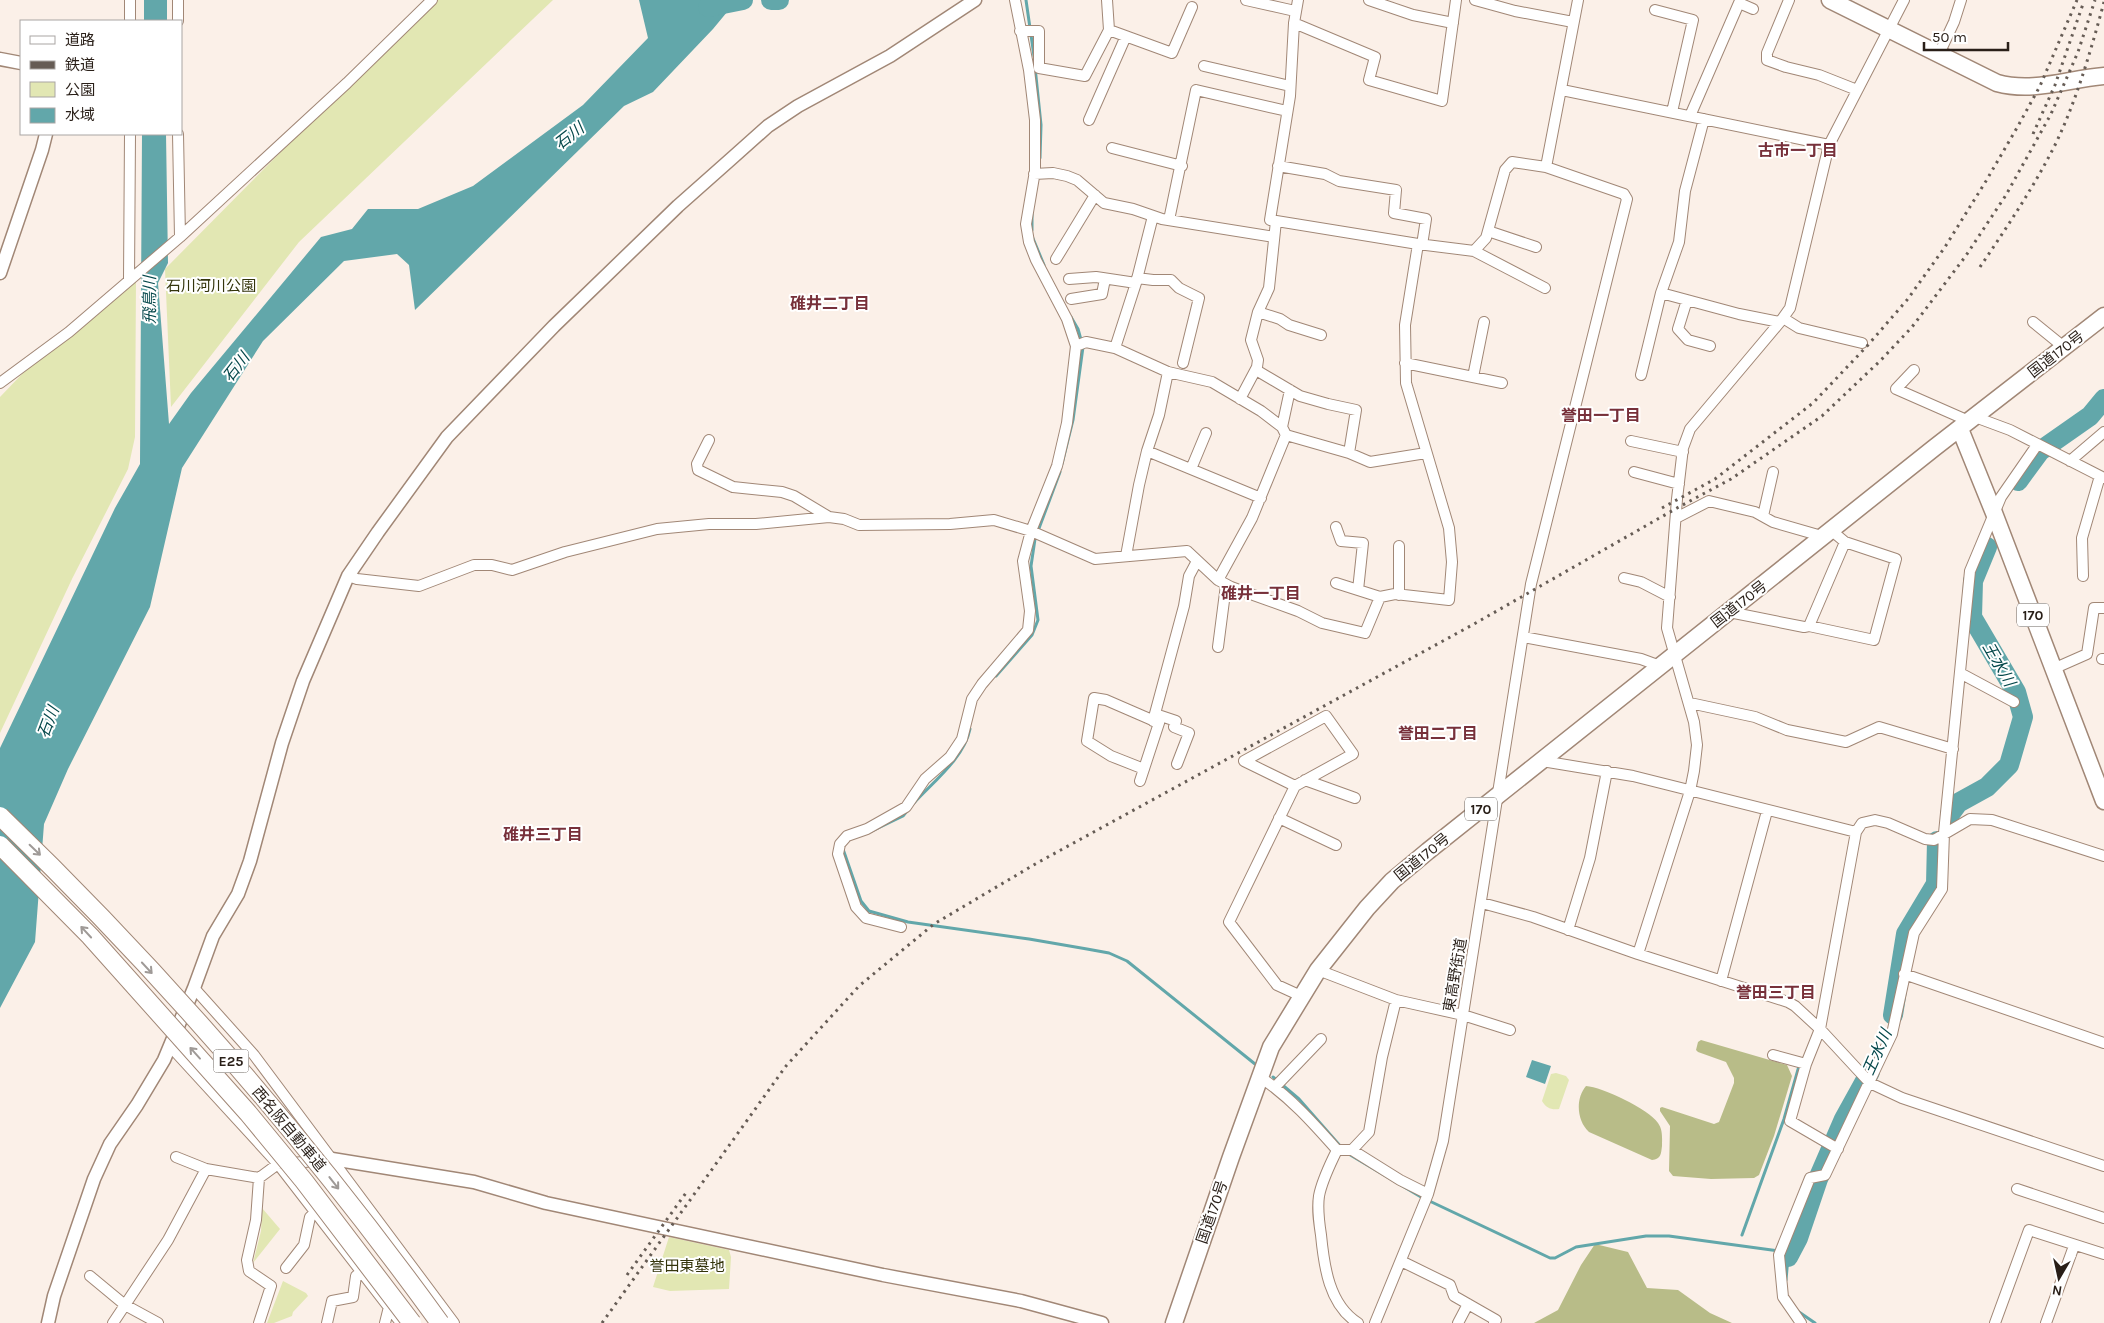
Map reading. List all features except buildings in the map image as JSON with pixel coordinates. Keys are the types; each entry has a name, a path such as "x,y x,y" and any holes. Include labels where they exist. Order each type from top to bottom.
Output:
{"highway":[{"path":"1830,0 1850,5 1888,30 1997,83 2017,87 2055,85 2104,76"},
{"name":"国道170号","path":"1174,1323 1271,1047 1318,970 1367,908 1392,881 1499,794 2104,316"},
{"name":"170","path":"1967,424 1994,513 2104,801"},
{"name":"西名阪自動車道","path":"0,816 44,858 166,988 257,1091 324,1171 400,1268 440,1323"},
{"name":"西名阪自動車道","path":"0,845 90,936 248,1113 304,1181 412,1323"}],"street":[{"path":"130,0 130,20"},
{"path":"178,0 178,20"},
{"path":"0,383 69,332 180,237 346,83 432,0"},
{"path":"48,1323 57,1288 94,1179 110,1144 164,1060 213,936 241,886 282,743 303,680 348,576 447,437 554,326 678,206 768,126 798,106 890,56 975,0"},
{"path":"901,927 866,918 856,907 838,854 840,844 847,836 867,829 906,808 925,779 950,757 962,739 972,699 982,684 1028,630 1030,611 1023,561 1031,531 1057,466 1067,423 1076,346 1066,319 1029,242 1026,224 1034,174 1034,120 1029,70 1015,0"},
{"path":"1020,31 1039,32 1040,68 1085,76 1109,30 1107,0"},
{"path":"1246,0 1295,11"},
{"path":"1298,0 1295,11 1287,111 1270,220 1474,251 1545,288"},
{"path":"1368,0 1413,15 1453,23"},
{"path":"1294,23 1375,57 1369,80 1442,101 1456,0"},
{"path":"1475,0 1515,11 1573,22"},
{"path":"1474,251 1486,238 1505,170 1512,162 1546,167 1578,0"},
{"path":"1789,0 1767,53 1767,60 1819,75 1857,90"},
{"path":"1638,954 1690,791 1697,745 1690,704 1667,628 1683,452 1690,429 1790,308 1829,145 1904,0"},
{"path":"1938,54 1954,22 1960,0"},
{"path":"1690,116 1739,3 1753,9"},
{"path":"1109,30 1172,53 1192,7"},
{"path":"1655,10 1693,20 1672,112"},
{"path":"1089,120 1126,36"},
{"path":"0,59 20,63"},
{"path":"1204,66 1290,86"},
{"path":"1170,220 1196,90 1287,111"},
{"path":"1562,90 1829,145"},
{"path":"1641,375 1661,293 1679,242 1685,191 1704,119"},
{"path":"0,273 46,135"},
{"path":"129,280 130,135"},
{"path":"178,135 180,237"},
{"path":"1112,148 1182,166"},
{"path":"1278,166 1325,174 1339,181 1396,190 1394,214 1426,218 1405,325 1406,383 1449,528 1452,562 1449,600 1399,595 1380,597 1336,583"},
{"name":"東高野街道","path":"1375,1323 1427,1198 1444,1141 1531,584 1627,199 1624,194 1546,167"},
{"path":"1034,174 1067,176 1077,180 1104,203 1133,209 1153,216 1274,237"},
{"path":"1056,259 1095,195"},
{"path":"1115,348 1137,280 1153,216"},
{"path":"1240,399 1256,370 1258,360 1250,340 1258,312 1269,288 1276,221"},
{"path":"1488,231 1536,247"},
{"path":"1069,279 1171,280 1179,288 1199,298 1184,363"},
{"path":"1071,299 1102,294 1105,279"},
{"path":"1661,293 1782,320 1799,328 1862,343"},
{"path":"1687,300 1678,328 1688,340 1710,346"},
{"path":"1258,312 1321,335"},
{"path":"1473,377 1484,322"},
{"path":"2032,322 2065,348"},
{"path":"1076,346 1086,342 1115,348 1168,372 1212,382 1261,412 1284,431 1370,462 1426,454"},
{"path":"1405,362 1502,383"},
{"path":"1256,370 1300,396 1356,410 1349,453"},
{"path":"1914,370 1896,389 1962,418 1967,424 2010,430 2102,477 2077,537 2083,576"},
{"path":"1126,556 1147,451 1159,415 1168,372"},
{"path":"1218,646 1222,582 1252,518 1284,431 1290,390"},
{"path":"2070,461 2104,432"},
{"path":"1191,469 1206,433"},
{"path":"710,440 697,464 698,470 733,487 782,492 794,496 829,517"},
{"path":"1631,441 1683,452"},
{"path":"1801,1323 1783,1298 1779,1255 1810,1178 1825,1175 1834,1146 1892,1034 1914,932 1942,889 1944,834 1970,572 2001,497 2041,447"},
{"path":"1147,451 1260,498"},
{"path":"1634,472 1679,484"},
{"path":"1763,516 1773,472"},
{"path":"1676,518 1709,500 1755,512 1773,522 1829,534 1845,542 1896,559 1874,640 1729,612"},
{"path":"348,576 357,579 419,586 474,565 512,570 565,552 657,528 710,524 756,524 829,517 844,519 859,525 950,524 994,520 1031,531 1095,560 1187,551 1222,582 1298,611 1322,623 1365,633 1380,597"},
{"path":"1336,527 1341,541 1363,543 1358,590"},
{"path":"1809,626 1845,542"},
{"path":"1399,546 1399,595"},
{"path":"1154,717 1184,606 1189,576 1197,560"},
{"path":"1624,578 1641,582 1670,596"},
{"path":"2053,669 2087,654 2094,608 2104,608"},
{"path":"1523,637 1641,660 1660,666"},
{"path":"1960,673 2014,702"},
{"path":"1144,769 1111,756 1087,742 1094,698 1106,700 1154,717 1176,721 1174,727 1190,733 1177,764"},
{"path":"1690,704 1755,717 1787,730 1846,742 1879,727 1953,749"},
{"path":"1295,786 1244,761 1326,716 1353,754 1295,786 1229,922 1277,985 1301,996"},
{"path":"1140,781 1159,722 1154,717"},
{"path":"1542,761 1607,772 1856,832"},
{"path":"1568,930 1590,858 1607,772"},
{"path":"1305,780 1355,798"},
{"path":"1721,981 1767,811"},
{"path":"1279,818 1336,845"},
{"path":"1834,1146 1790,1121 1806,1064 1820,1029 1856,832 1862,823 1875,820 1888,822 1925,840 1934,840 1970,819 1992,820 2104,856"},
{"path":"1482,903 1533,917 1638,954 1788,1002 1796,1006 1820,1029 1867,1080 1902,1098 2104,1166"},
{"path":"1318,970 1396,1000 1463,1015 1510,1030"},
{"path":"1904,974 2104,1043"},
{"path":"194,988 254,1055 454,1323"},
{"path":"1352,1150 1369,1132 1382,1057 1396,1000"},
{"path":"1275,1087 1321,1039"},
{"path":"170,1046 278,1164 401,1323"},
{"path":"1773,1056 1806,1064"},
{"path":"1260,1077 1301,1109 1337,1150 1352,1150 1427,1198"},
{"path":"1337,1150 1322,1182 1318,1213 1327,1275 1335,1297 1346,1313 1358,1323"},
{"path":"176,1156 206,1169 259,1178 278,1164 332,1159 474,1182 546,1203 883,1276 1021,1301 1102,1323"},
{"path":"113,1323 168,1240 206,1169"},
{"path":"259,1178 256,1220 247,1260 249,1270 270,1286 259,1323"},
{"path":"2017,1189 2104,1218"},
{"path":"286,1268 304,1245 310,1216 316,1212"},
{"path":"1995,1323 2029,1230 2074,1246 2104,1254"},
{"path":"2046,1323 2074,1246"},
{"path":"1401,1261 1450,1285 1454,1296 1496,1320 1494,1323"},
{"path":"327,1323 332,1301 353,1297 356,1276 362,1272"},
{"path":"90,1276 126,1305 158,1323"},
{"path":"1458,1323 1468,1304"},
{"path":"385,1323 389,1307"}],"green space":[{"name":"石川河川公園","path":"431,0 553,0 299,242 171,407 165,269"},
{"name":"石川河川公園","path":"136,280 135,437 128,469 72,579 0,733 0,397 23,373"},
{"path":"1701,1040 1787,1065 1792,1076 1774,1136 1759,1175 1754,1178 1711,1179 1673,1176 1669,1171 1670,1126 1660,1108 1662,1107 1714,1124 1719,1122 1734,1083 1734,1078 1726,1062 1696,1050 1698,1042"},
{"path":"1556,1073 1566,1076 1569,1080 1559,1109 1549,1108 1542,1101 1551,1074"},
{"path":"1586,1086 1603,1090 1625,1100 1653,1117 1660,1126 1662,1137 1661,1154 1659,1157 1652,1160 1589,1132 1582,1122 1579,1110 1580,1097"},
{"path":"262,1208 280,1229 253,1263 261,1231"},
{"name":"誉田東墓地","path":"669,1237 729,1250 731,1257 729,1289 670,1291 653,1287"},
{"path":"1595,1244 1628,1252 1647,1288 1678,1290 1710,1313 1732,1323 1534,1323 1558,1310 1581,1265"},
{"path":"283,1281 306,1293 308,1296 293,1312 292,1316 274,1323 267,1323"}],"water":[{"path":"144,0 167,0 167,20 144,20"},
{"path":"639,0 737,0 713,29 653,92 624,106 415,310 409,265 397,254 344,261 263,341 182,468 150,607 68,769 44,824 35,942 0,1008 0,748 115,508 140,464 142,135 166,135 168,263 158,283 169,424 191,393 321,237 352,229 368,209 418,209 473,186 583,105 648,38"},
{"path":"1532,1060 1551,1066 1545,1084 1526,1077"}],"waterway":[{"path":"708,7 743,0"},
{"path":"771,0 779,0"},
{"path":"1026,0 1034,56"},
{"path":"1035,67 1041,125 1040,158"},
{"path":"1032,214 1032,230"},
{"path":"1032,236 1044,265"},
{"path":"1062,464 1073,420 1083,347 1078,329 1071,317"},
{"name":"王水川","path":"2018,481 2040,451 2090,416 2104,399"},
{"path":"996,676 1032,635 1038,620 1031,566 1035,539 1060,472"},
{"name":"王水川","path":"1950,814 1958,803 1987,787 2009,765 2023,717 2016,692 1972,617 1973,581 1987,547"},
{"path":"914,803 939,778 962,750 970,729"},
{"path":"872,831 903,816 907,811"},
{"name":"王水川","path":"1893,1015 1906,934 1936,884 1937,841"},
{"path":"843,849 861,901 869,911 908,922 1029,939 1109,953 1127,961 1255,1064"},
{"path":"1742,1235 1784,1119 1799,1066"},
{"name":"王水川","path":"1788,1257 1798,1238 1818,1179 1844,1119 1870,1072"},
{"path":"1273,1077 1299,1099 1342,1148"},
{"path":"1347,1153 1421,1197 1550,1258 1555,1258 1576,1247 1646,1236 1669,1236 1779,1251 1788,1257 1786,1280"},
{"path":"1799,1312 1815,1323"}],"railway":[{"path":"1662,508 1715,479 1813,403 1868,345 1907,300 1945,247 2018,126 2040,86 2077,0"},
{"path":"602,1323 786,1066 859,986 934,924 1037,863 1474,624 1731,479 1822,416 1881,360 1912,327 1965,257 2006,195 2051,114 2078,52 2095,0"},
{"path":"1980,267 2029,191 2048,159 2064,126 2089,56 2104,2"},
{"path":"2033,134 2055,85 2083,4"},
{"path":"627,1275 688,1190"}],"district":[{"name":"古市一丁目","path":"1798,150"},
{"name":"碓井二丁目","path":"830,303"},
{"name":"誉田一丁目","path":"1601,415"},
{"name":"碓井一丁目","path":"1261,593"},
{"name":"誉田二丁目","path":"1438,733"},
{"name":"碓井三丁目","path":"543,834"},
{"name":"誉田三丁目","path":"1776,992"}],"water label":[{"name":"石川","path":"569,136"},
{"name":"飛鳥川","path":"149,300"},
{"name":"石川","path":"236,367"},
{"name":"石川","path":"48,722"}]}
